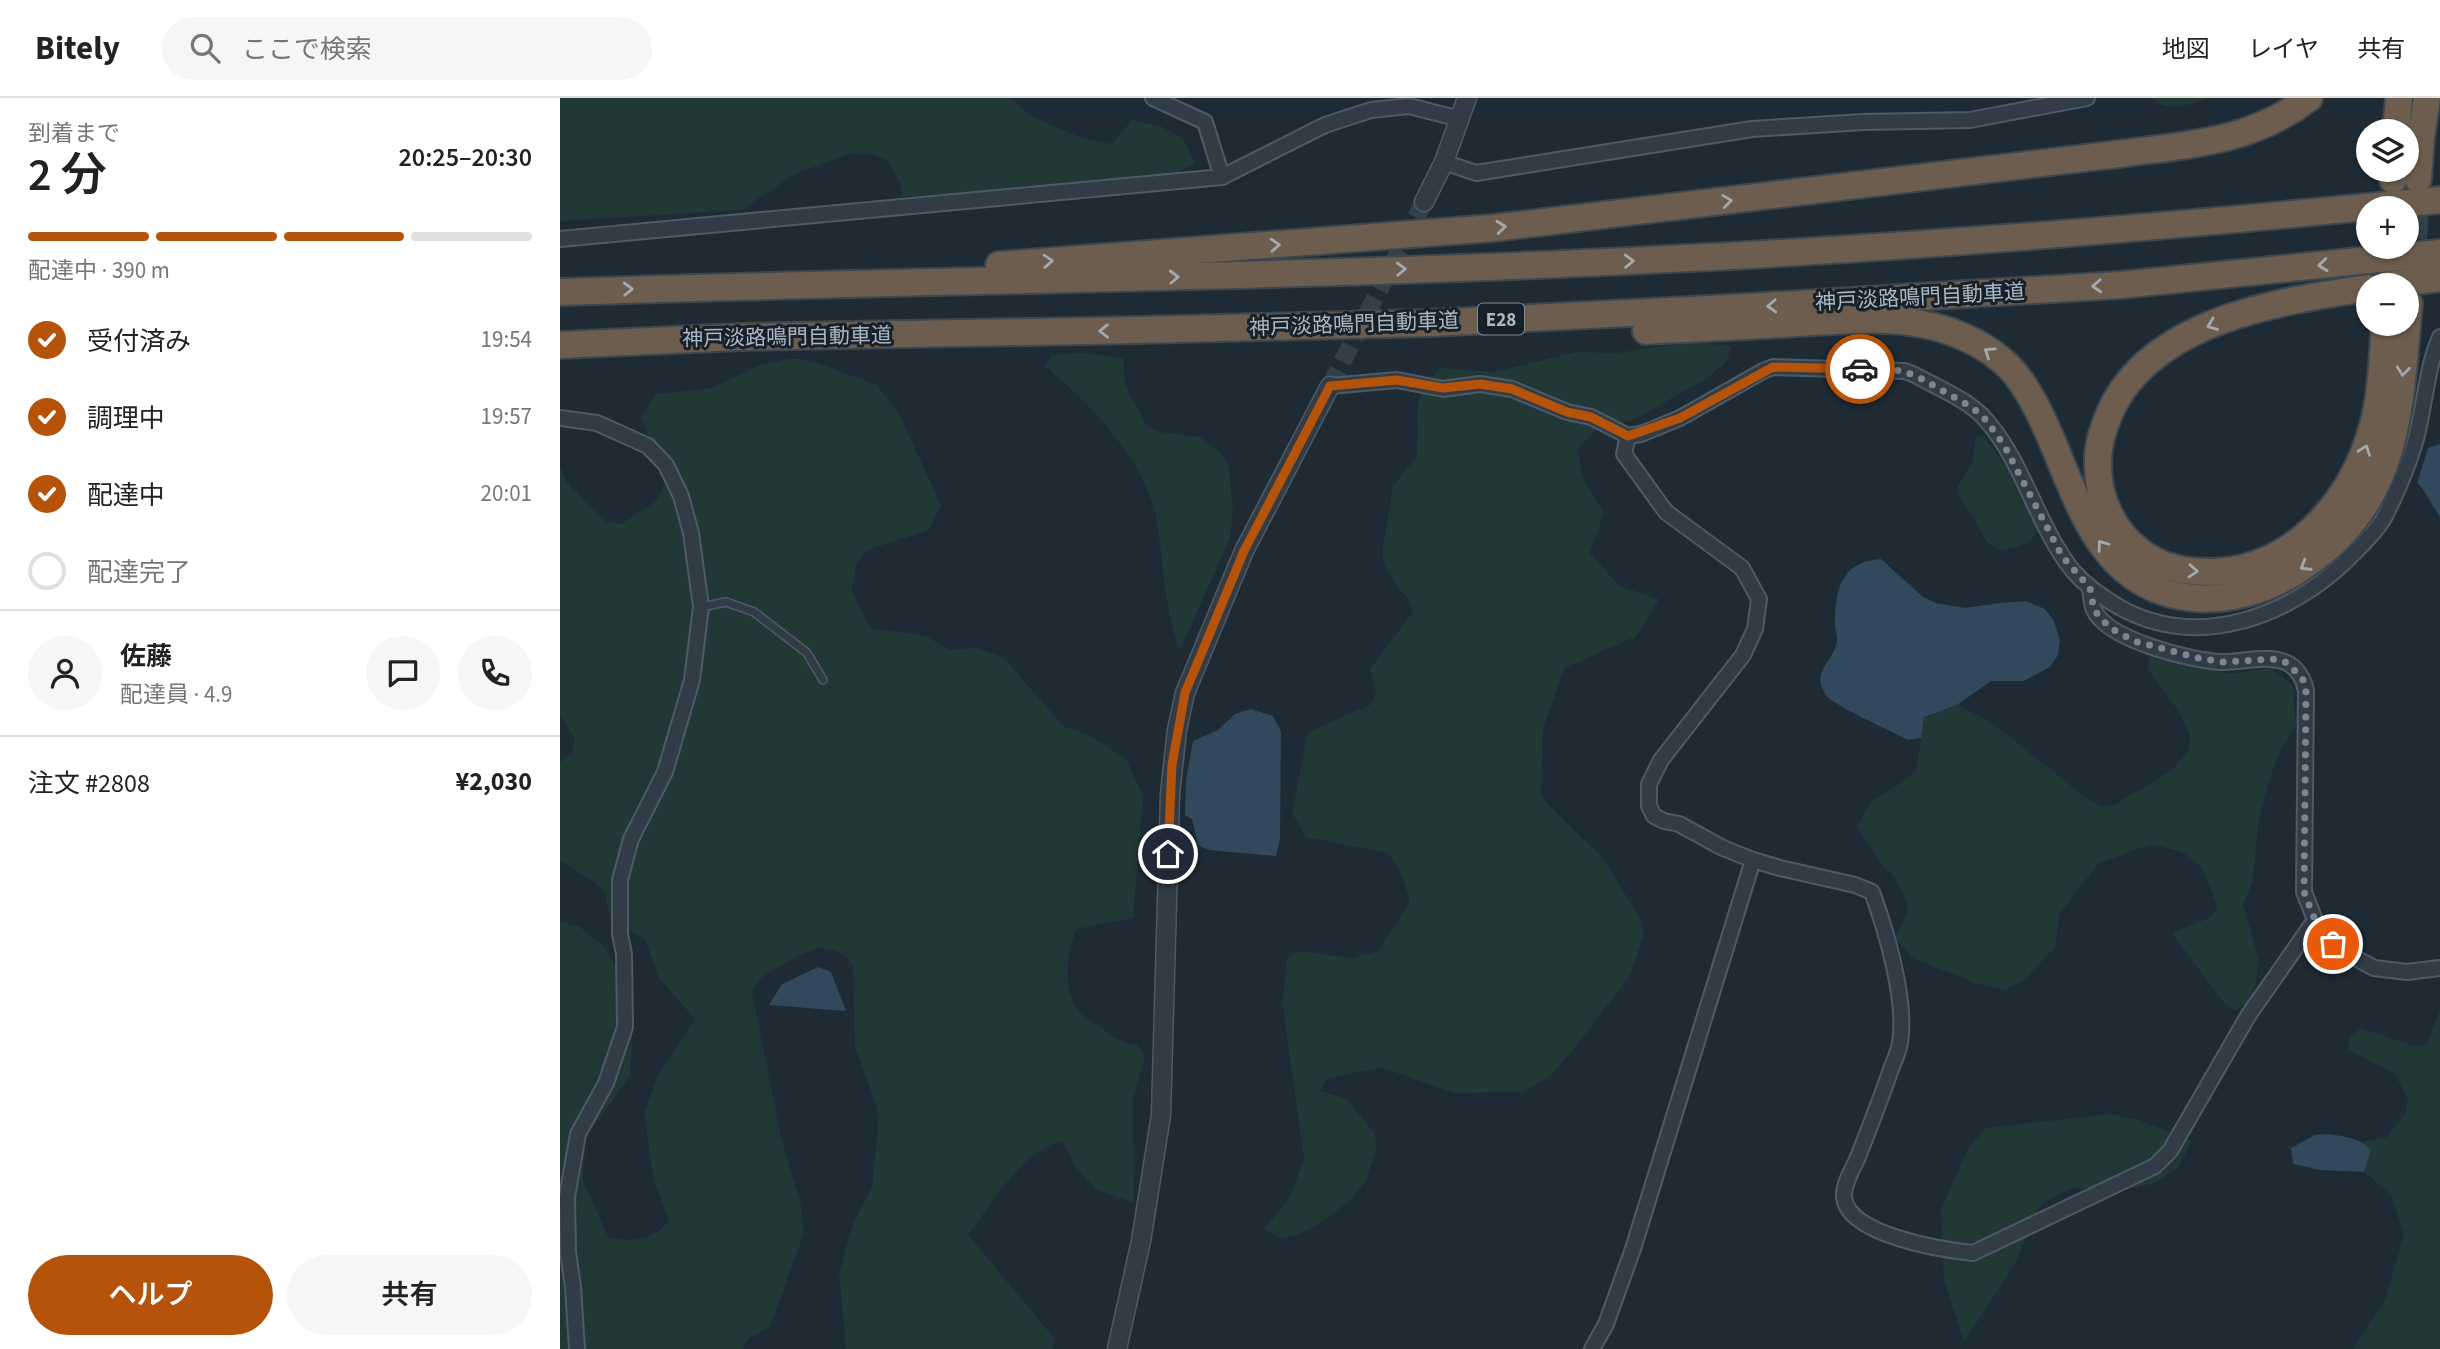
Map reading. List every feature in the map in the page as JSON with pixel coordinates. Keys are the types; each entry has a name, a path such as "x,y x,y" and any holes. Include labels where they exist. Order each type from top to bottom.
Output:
{"highway":[{"path":"735,286 1480,229 1935,177 2193,144 2245,134 2309,98"},
{"path":"2397,119 2399,98"},
{"path":"2419,141 2427,98"},
{"path":"560,292 1094,280 1643,261 1897,246 2440,200"},
{"name":"神戸淡路鳴門自動車道","path":"560,345 739,337 1430,323 2120,285 2440,253"},
{"path":"2419,281 2440,278"},
{"path":"2356,290 2240,314 2202,328 2176,343 2140,370 2119,395 2103,428 2098,451 2098,481 2108,512 2118,530 2152,559 2174,569 2190,572 2247,568 2285,551 2307,535 2333,508 2362,458 2373,426 2384,336"},
{"path":"1138,330 1235,336 1538,335 1882,319 1925,325 1958,334 1983,347 2015,374 2037,406 2088,524 2113,560 2138,580 2161,591 2187,598 2214,599 2242,595 2280,581 2316,559 2346,531 2370,500 2396,429 2406,336"}],"street":[{"path":"1153,98 1205,122 1222,177"},
{"path":"1424,202 1444,162 1467,98"},
{"path":"1444,162 1476,173 1752,129 1863,122 1970,120 2087,98"},
{"path":"560,239 1222,177 1325,125 1371,110 1409,106 1460,119"},
{"path":"1117,1349 1141,1241 1161,1115 1170,794 1172,765 1185,693 1244,551 1330,386 1397,380 1443,388 1480,384 1512,389 1567,412 1591,417 1628,436 1680,418 1773,367 1905,371 1973,408 1986,420 2004,445 2062,556 2090,588 2106,600 2145,620 2191,627 2214,627 2238,624 2264,615 2301,596 2332,575 2376,530 2402,480 2416,438 2432,356 2440,337"},
{"path":"560,418 597,423 648,446 666,465 681,495 691,533 701,607 692,680 665,772 631,839 620,880 625,1027 607,1083 578,1134 567,1197 568,1252 577,1349"},
{"path":"1628,436 1624,454 1666,512 1742,568 1759,599 1755,629 1743,655 1661,760 1649,784 1650,806 1654,816 1679,824 1723,848 1753,860 1855,885 1872,892 1883,923 1900,1004 1900,1042 1877,1109 1846,1184 1844,1198 1853,1218 1887,1235 1944,1250 1973,1253 2155,1166 2170,1151 2248,1016 2315,920"},
{"path":"2090,588 2094,610 2110,628 2134,641 2222,662 2276,659 2288,663 2304,681 2306,691 2304,892 2315,920 2333,944 2374,968 2407,972 2440,968"},
{"path":"1592,1349 1606,1324 1633,1249 1753,860"}],"lane":[{"path":"701,607 726,602 754,612 807,653 823,680"}],"green space":[{"path":"560,98 1009,98 1031,116 1084,139 1112,144 1132,120 1160,126 1183,138 1195,163 1171,176 1039,192 901,197 901,184 888,161 876,155 849,154 795,174 742,210 560,221"},
{"path":"2152,98 2211,98 2172,107"},
{"path":"1689,342 1731,346 1728,360 1706,379 1635,419 1596,429 1578,449 1582,477 1604,513 1590,553 1619,586 1659,599 1637,636 1564,668 1543,729 1541,797 1603,858 1641,920 1644,934 1630,976 1550,1076 1524,1092 1454,1093 1381,1067 1326,1079 1320,1091 1347,1099 1374,1133 1377,1146 1367,1178 1351,1200 1319,1224 1294,1236 1280,1238 1264,1229 1289,1199 1304,1159 1282,1001 1287,959 1298,951 1352,958 1378,951 1410,902 1402,875 1388,853 1306,837 1292,813 1308,732 1370,705 1376,694 1370,669 1413,612 1409,600 1385,566 1382,553 1393,486 1417,456 1418,401 1423,389 1440,368 1495,372 1576,352 1617,353"},
{"path":"1082,353 1123,358 1126,387 1147,426 1160,432 1200,437 1222,454 1229,466 1233,511 1230,538 1180,650 1170,617 1155,513 1139,472 1126,451 1095,413 1044,366 1052,355"},
{"path":"787,359 820,364 877,385 899,414 941,505 929,530 876,547 864,553 856,564 852,591 870,628 926,636 950,650 977,648 1004,658 1063,726 1091,736 1126,759 1143,796 1133,918 1077,929 1068,958 1070,992 1080,1012 1119,1040 1137,1045 1145,1056 1133,1100 1134,1203 1097,1190 1076,1167 1063,1141 1048,1146 1022,1166 968,1235 1054,1338 1053,1349 846,1349 839,1273 853,1224 872,1187 878,1133 877,1107 855,1047 853,966 845,955 818,948 793,958 759,979 752,992 781,1137 801,1205 804,1233 770,1327 746,1341 743,1349 560,1349 560,922 580,927 603,945 628,988 631,1003 630,1076 586,1137 583,1181 609,1238 627,1240 649,1236 669,1220 654,1181 644,1114 658,1076 695,1019 658,977 646,940 610,918 605,893 596,883 560,861 560,762 572,754 575,739 560,715 560,466 566,482 607,522 621,524 655,502 673,471 651,444 641,417 656,394 713,388 761,365"},
{"path":"1982,434 2012,474 2041,524 2030,540 2018,546 1998,550 1987,542 1958,493 1958,486 1972,463 1976,437"},
{"path":"2150,656 2230,674 2271,668 2293,686 2296,726 2280,750 2269,781 2258,824 2253,880 2243,905 2259,960 2255,989 2248,1002 2236,1010 2224,1003 2172,933 2209,918 2218,908 2202,868 2182,852 2151,844 2098,864 2060,913 2055,947 2026,978 2005,990 1978,984 1912,958 1895,938 1907,914 1907,901 1895,877 1886,870 1857,827 1870,803 1916,773 1924,717 1957,705 1988,720 2088,799 2101,806 2116,804 2172,770 2189,750 2190,734 2178,710 2147,668"},
{"path":"2440,1011 2440,1349 2353,1349 2385,1300 2404,1234 2392,1196 2361,1169 2354,1143 2387,1137 2405,1114 2408,1100 2395,1074 2348,1049 2350,1036 2361,1028 2414,1046 2427,1044"},
{"path":"2110,1114 2139,1120 2192,1141 2178,1168 2155,1183 2128,1189 2072,1188 2047,1200 2037,1210 2015,1264 1964,1342 1944,1279 1941,1210 1968,1149 1985,1128"}],"water":[{"path":"2440,444 2440,517 2417,483 2428,448"},
{"path":"1881,559 1923,597 1936,603 1965,608 2026,601 2045,609 2054,621 2060,641 2058,655 2050,667 2024,681 1991,681 1957,705 1924,717 1921,738 1908,740 1851,712 1827,696 1822,688 1821,674 1837,642 1836,601 1843,580 1857,565"},
{"path":"1251,709 1273,716 1281,731 1280,839 1276,856 1209,850 1198,845 1192,819 1185,815 1186,780 1193,741 1218,730 1235,714"},
{"path":"818,967 831,972 846,1011 769,1005 782,984"},
{"path":"2326,1134 2356,1140 2371,1150 2364,1172 2321,1170 2293,1164 2291,1148 2315,1135"}],"tunnel":[{"path":"2411,273 2418,182"},
{"path":"1330,386 1424,202"}],"way so far":[{"path":"1860,369 1896,370 1915,375 1973,408 1986,420 2004,445 2062,556 2090,588 2094,610 2110,628 2134,641 2198,658 2222,662 2276,659 2288,663 2297,671 2304,681 2306,691 2304,892 2315,920 2333,944"}],"route":[{"path":"1168,854 1172,765 1185,693 1244,551 1330,386 1397,380 1443,388 1480,384 1512,389 1567,412 1591,417 1628,436 1641,434 1680,418 1773,367 1860,369"}]}
